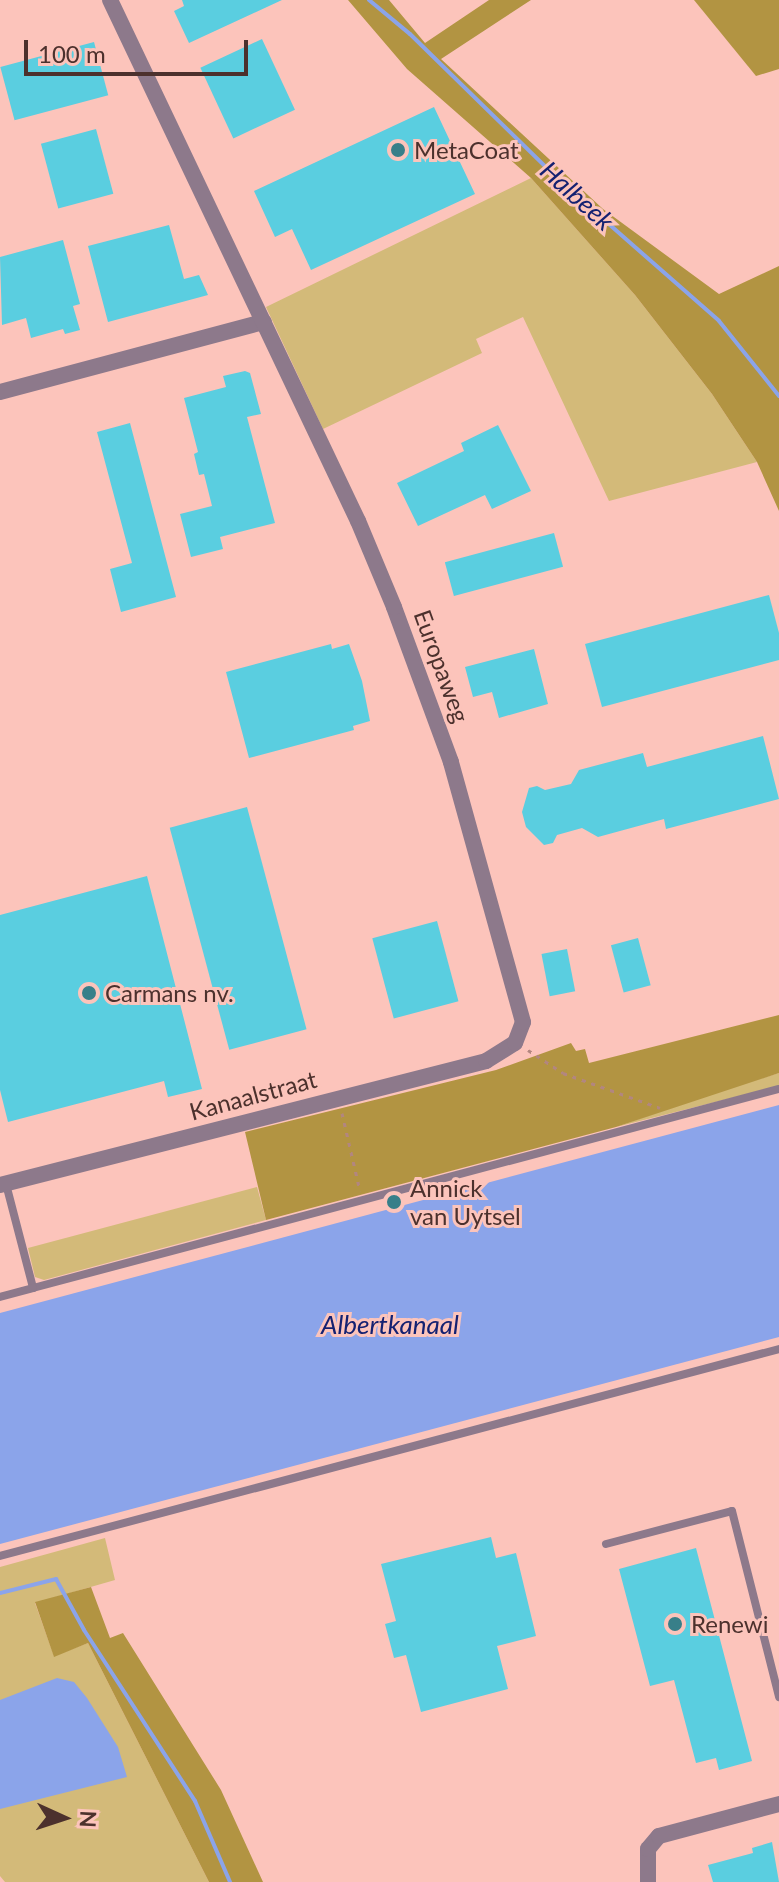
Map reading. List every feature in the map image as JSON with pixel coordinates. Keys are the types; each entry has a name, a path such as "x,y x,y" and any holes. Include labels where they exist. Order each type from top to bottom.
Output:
{"street":[{"name":"Europaweg","path":"110,0 264,322 388,592 451,762 523,1022 515,1043"},
{"path":"0,392 264,322"},
{"name":"Kanaalstraat","path":"3,1184 486,1061 515,1043"},
{"path":"648,1882 648,1849 659,1836 779,1804"}],"lane":[{"path":"0,1297 779,1089"},
{"path":"3,1184 33,1288"},
{"path":"0,1556 779,1349"},
{"path":"606,1544 732,1511 779,1697"}],"path":[{"path":"515,1043 563,1073 613,1094 682,1116"},
{"path":"339,1097 362,1201"}],"shaded area":[{"path":"348,0 389,0 425,43 489,0 531,0 441,59 603,209 719,294 779,266 779,511 757,462 712,394 635,295 531,178 407,69"},
{"path":"694,0 779,0 779,69 756,76"},
{"path":"531,178 635,295 712,394 757,462 609,501 523,317 476,339 482,353 323,429 266,307"},
{"path":"779,1015 779,1073 616,1127 266,1220 245,1132 496,1070 571,1043 576,1051 585,1049 589,1063"},
{"path":"779,1073 779,1086 616,1127 707,1095"},
{"path":"257,1187 266,1220 44,1280 35,1277 28,1248"},
{"path":"105,1538 115,1580 35,1603 54,1656 88,1643 209,1882 5,1882 0,1876 0,1567"},
{"path":"91,1587 110,1638 123,1633 221,1790 263,1882 209,1882 88,1643 54,1657 35,1602"}],"water":[{"name":"Albertkanaal","path":"779,1105 779,1337 0,1544 0,1313"},
{"path":"57,1678 74,1682 87,1698 118,1747 127,1777 0,1809 0,1700"}],"building":[{"path":"182,0 282,0 189,43 174,11 184,6"},
{"path":"262,39 295,110 233,138 200,68"},
{"path":"94,42 108,95 15,120 0,67"},
{"name":"MetaCoat","path":"434,107 475,194 311,270 292,229 275,237 254,191"},
{"path":"96,129 113,194 58,208 41,144"},
{"path":"169,225 184,279 199,275 208,295 108,322 88,246"},
{"path":"63,240 80,304 73,306 80,330 65,334 63,329 31,338 26,318 2,325 0,257"},
{"path":"245,371 250,373 261,414 247,417 275,523 220,537 223,549 191,557 180,514 212,506 204,474 199,475 194,454 198,452 184,398 226,387 223,376"},
{"path":"130,423 176,597 121,612 110,569 132,563 97,432"},
{"path":"498,425 531,491 492,509 485,495 418,526 397,483 464,451 461,443"},
{"path":"554,533 563,567 454,596 445,562"},
{"path":"769,595 779,633 779,660 602,707 585,644"},
{"path":"331,644 332,649 349,644 362,681 370,721 353,726 354,730 249,758 226,672"},
{"path":"534,649 548,704 499,718 492,692 473,697 465,667"},
{"path":"763,736 779,799 666,829 664,819 598,837 582,828 557,835 553,843 544,845 526,827 522,812 529,788 537,786 545,790 571,784 579,770 643,753 647,767"},
{"path":"247,807 307,1029 229,1050 170,828"},
{"name":"Carmans nv.","path":"147,876 202,1089 168,1097 164,1081 8,1122 0,1090 0,915"},
{"path":"437,921 458,1001 394,1019 372,938"},
{"path":"638,938 651,985 624,993 611,945"},
{"path":"567,949 575,991 550,996 541,954"},
{"path":"491,1537 496,1558 516,1553 536,1636 497,1646 508,1689 421,1712 406,1655 394,1658 385,1624 396,1621 381,1564"},
{"name":"Renewi","path":"696,1548 752,1761 719,1770 716,1758 696,1763 674,1680 650,1686 619,1569"},
{"path":"772,1842 779,1882 713,1882 708,1865 753,1853 752,1848"}],"waterway":[{"name":"Halbeek","path":"369,0 410,34 561,182 719,321 779,396"},
{"path":"0,1593 56,1579 84,1630 195,1801 230,1882"}],"place":[{"name":"MetaCoat","path":"398,150"},
{"name":"Carmans nv.","path":"89,993"},
{"name":"Annick van Uytsel","path":"394,1202"},
{"name":"Renewi","path":"675,1624"}]}
